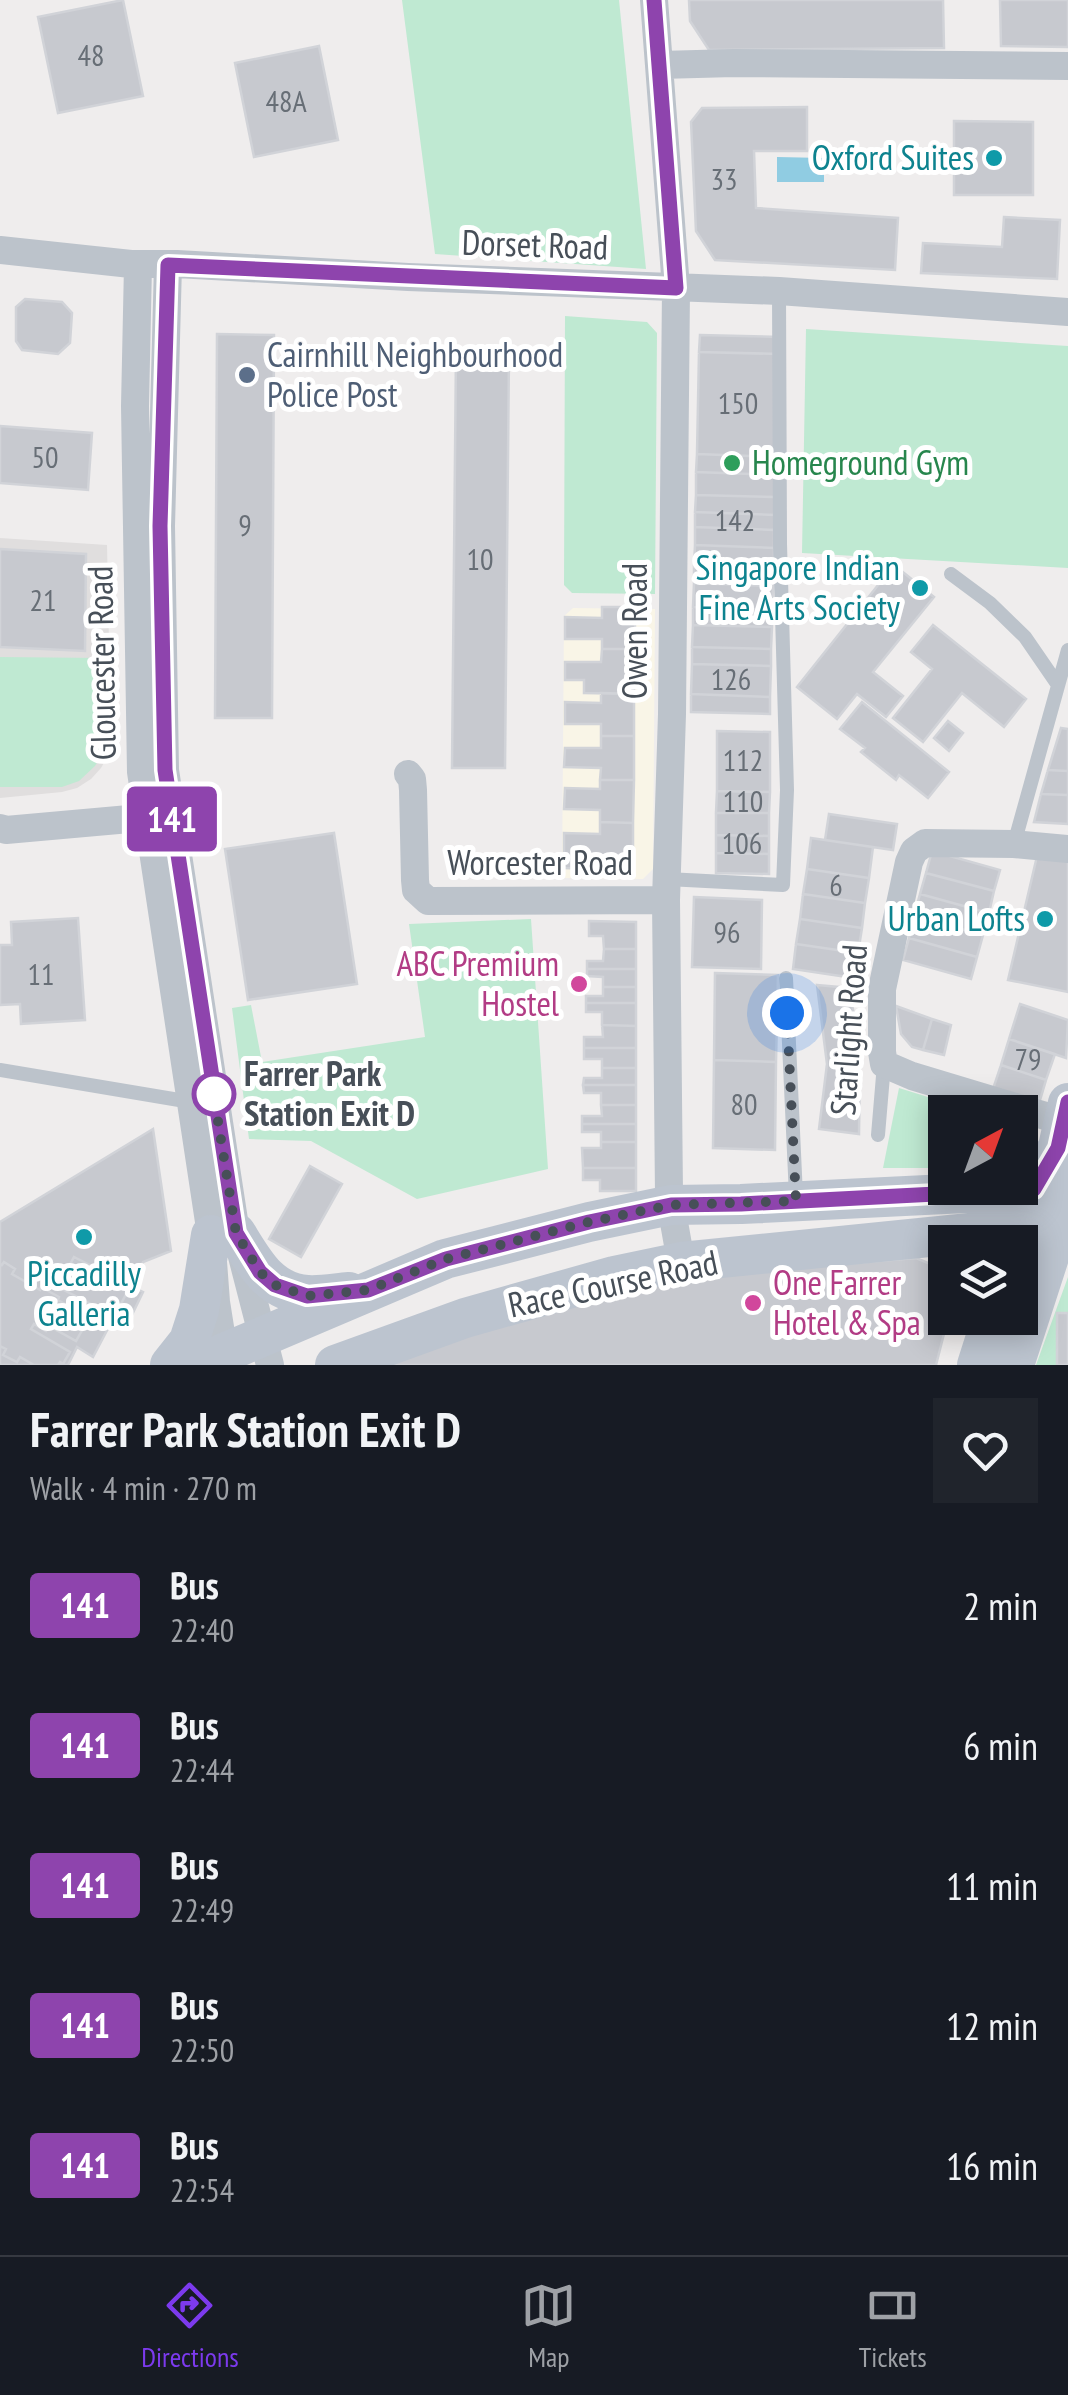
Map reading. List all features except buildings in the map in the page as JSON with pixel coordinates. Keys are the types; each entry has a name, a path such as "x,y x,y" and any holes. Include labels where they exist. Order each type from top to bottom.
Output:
{"street":[{"name":"Owen Road","path":"654,0 676,288 667,889 669,1194 681,1262"},
{"path":"660,65 1068,66"},
{"name":"Dorset Road","path":"0,250 138,264 780,291 1068,312"},
{"name":"Gloucester Road","path":"138,264 135,391 141,772 159,816 224,1234 216,1302 218,1361"},
{"name":"Gloucester Road","path":"168,265 160,526 165,770 159,816 191,1102 224,1234 266,1350"},
{"name":"Worcester Road","path":"408,774 413,790 414,880 416,890 428,901 667,889"},
{"path":"2,831 159,816"},
{"name":"Starlight Road","path":"884,1064 882,989 908,862 914,851 925,842 1068,849"},
{"path":"884,1064 1063,1124 1047,1212 1050,1254 1014,1365"},
{"name":"Race Course Road","path":"218,1361 266,1350 368,1290 446,1259 671,1205 796,1201 1047,1212"},
{"name":"Race Course Road","path":"335,1365 465,1318 614,1276 681,1262 1047,1212"},
{"path":"170,1365 189,1340 224,1234 275,1285 307,1296 368,1290"},
{"path":"977,1365 987,1335"}],"lane":[{"path":"667,889 783,884 787,790 780,544 780,291"},
{"path":"951,574 990,603 1024,637 1058,686"},
{"path":"1014,844 1068,650"},
{"path":"786,978 796,1201"},
{"name":"Starlight Road","path":"878,1135 884,1064"},
{"path":"0,1070 191,1102"}],"shaded area":[{"path":"0,538 107,545 111,741 101,768 77,788 0,798"},
{"path":"573,608 655,609 653,869 643,879 562,878 564,616"}],"green space":[{"path":"402,0 619,0 646,269 435,254"},
{"path":"565,316 647,322 657,333 655,594 572,593 564,585"},
{"path":"806,329 1068,346 1068,568 802,553"},
{"path":"0,657 102,658 107,746 95,766 79,781 62,787 0,787"},
{"path":"531,919 548,1169 417,1199 311,1141 249,1139 232,1008 251,1005 262,1062 425,1037 409,924"},
{"path":"899,1088 928,1097 928,1168 883,1168"},
{"path":"1068,1277 1068,1365 1036,1365"}],"water":[{"path":"777,157 824,158 824,182 777,182"}],"bus line":[{"name":"141","path":"654,0 676,288 168,265 160,526 165,770 236,1233 260,1272 275,1285 307,1296 368,1290 446,1259 671,1205 1034,1189 1058,1148 1068,1102"}],"place":[{"name":"Oxford Suites","path":"994,158"},
{"name":"Cairnhill Neighbourhood Police Post","path":"247,375"},
{"name":"Homeground Gym","path":"732,463"},
{"name":"Singapore Indian Fine Arts Society","path":"920,588"},
{"name":"Urban Lofts","path":"1045,919"},
{"name":"ABC Premium Hostel","path":"579,984"},
{"name":"Farrer Park Station Exit D","path":"214,1094"},
{"name":"Piccadilly Galleria","path":"84,1237"},
{"name":"One Farrer Hotel & Spa","path":"753,1303"}],"route":[{"path":"214,1094 213,1090 236,1233 260,1272 275,1285 307,1296 368,1290 446,1259 644,1210 671,1205 796,1201 787,1013"}]}
